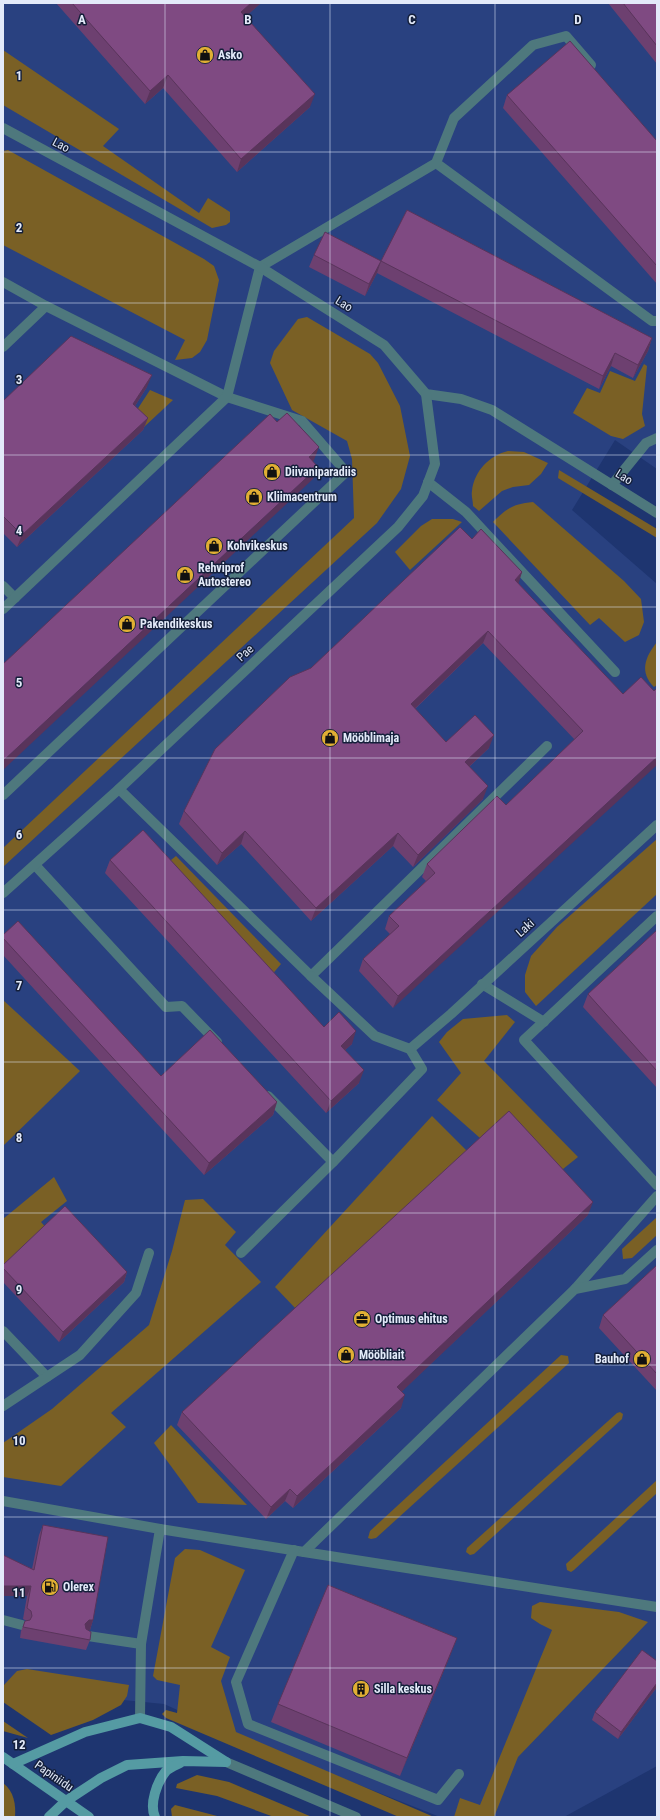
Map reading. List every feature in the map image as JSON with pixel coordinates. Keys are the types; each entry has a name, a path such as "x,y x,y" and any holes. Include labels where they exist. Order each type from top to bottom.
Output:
{"main road":[{"path":"13,1764 85,1732 140,1718 171,1727 226,1762"},
{"name":"Papiniidu","path":"3,1757 89,1817"},
{"path":"49,1817 66,1801 101,1778 127,1765 183,1761 226,1762"},
{"path":"155,1817 153,1813 153,1795 166,1771 183,1761"}],"street":[{"path":"3,609 227,397 260,267 436,163 454,118 534,45 566,36 596,71"},
{"name":"Lao","path":"3,128 260,267 384,345 426,394 461,399 492,410 657,513"},
{"path":"436,163 652,321 657,321"},
{"path":"3,282 46,306 227,397 302,421 346,472 3,795"},
{"path":"3,346 46,306"},
{"name":"Pae","path":"3,894 119,789 398,527 423,496 435,464 426,394"},
{"path":"612,485 646,443 657,438"},
{"path":"428,482 466,512 615,672"},
{"path":"3,586 14,598"},
{"path":"311,976 547,746"},
{"path":"119,789 311,976 375,1036 410,1049 422,1069 333,1162 241,1253"},
{"name":"Laki","path":"410,1049 452,1014 482,984 657,825"},
{"path":"35,865 166,1007 182,1006 225,1051"},
{"path":"657,916 524,1040 657,1185"},
{"path":"482,984 544,1022"},
{"path":"263,1091 333,1162"},
{"path":"458,1774 438,1800 248,1724 236,1682 299,1551 575,1289 657,1196"},
{"path":"575,1289 625,1279 657,1250"},
{"path":"3,1406 80,1355 136,1293 149,1253"},
{"path":"3,1332 47,1377"},
{"path":"3,1501 160,1529 657,1607"},
{"path":"140,1718 142,1644 160,1529"},
{"path":"3,1620 22,1625"},
{"path":"88,1636 142,1644"},
{"path":"226,1762 356,1817"}],"shaded area":[{"path":"3,3 657,3 657,469 615,440 572,510 657,584 657,1766 564,1817 440,1817 233,1735 164,1704 12,1689 3,1683"},
{"path":"3,50 119,129 103,146 199,213 208,198 230,212 230,222 226,225 212,228 3,105"},
{"path":"8,150 214,266 219,280 207,340 200,352 192,358 175,360 185,340 3,245 3,151"},
{"path":"307,317 370,354 378,363 400,406 410,456 401,489 377,523 3,867 3,848 354,518 352,459 347,441 292,410 270,363 274,351 298,319"},
{"path":"644,364 647,366 642,414 645,426 623,439 611,436 573,413 587,388 600,393 610,371 635,381"},
{"path":"150,390 173,400 144,427 133,416"},
{"path":"508,451 524,452 548,463 541,474 529,485 513,487 502,491 479,511 473,506 472,496 473,484 476,477 489,460"},
{"path":"559,470 657,529 657,538 558,478"},
{"path":"533,502 624,581 641,599 644,622 639,635 625,642 599,618 590,625 493,522 502,513 515,506"},
{"path":"432,519 453,519 462,522 410,570 395,552 421,526"},
{"path":"657,642 657,685 654,687 646,676 645,664 649,653"},
{"path":"657,839 657,894 536,1006 525,992 525,975 531,956 557,927"},
{"path":"176,856 281,964 270,977 166,864"},
{"path":"3,1000 80,1071 3,1146"},
{"path":"507,1015 515,1022 484,1061 578,1157 558,1173 480,1138 437,1100 461,1073 439,1042 447,1032 463,1019"},
{"path":"432,1116 467,1151 297,1310 275,1287"},
{"path":"54,1177 67,1201 41,1222 48,1230 3,1272 3,1219"},
{"path":"203,1199 236,1232 225,1245 261,1282 111,1413 126,1427 61,1486 3,1477 3,1443 52,1409 149,1325 172,1251 185,1200"},
{"path":"657,1217 657,1235 632,1258 623,1259 622,1249"},
{"path":"561,1355 568,1356 569,1363 376,1538 368,1538 370,1531"},
{"path":"620,1412 623,1414 622,1419 474,1554 470,1555 466,1552 467,1548 617,1413"},
{"path":"171,1425 247,1505 198,1503 154,1443"},
{"path":"657,1480 657,1493 574,1570 571,1572 567,1570 566,1564"},
{"path":"185,1549 200,1550 245,1570 211,1647 230,1657 221,1681 236,1732 434,1817 399,1817 166,1718 162,1714 166,1710 177,1713 180,1685 157,1680 153,1676 175,1558"},
{"path":"540,1602 619,1612 648,1622 518,1757 494,1817 454,1817 460,1798 480,1805 552,1630 531,1618 532,1606"},
{"path":"27,1669 129,1685 127,1696 121,1705 93,1720 51,1735 3,1702 3,1686 17,1671"},
{"path":"3,1721 28,1738 3,1731"},
{"path":"197,1775 229,1782 312,1817 274,1817 217,1796 176,1788 177,1784"},
{"path":"3,1783 10,1790 14,1798 15,1817 3,1817"},
{"path":"175,1805 221,1817 172,1817 171,1809"}],"building":[{"path":"72,3 251,3 241,12 315,94 241,159 168,75 150,91"},
{"path":"623,3 657,3 657,46"},
{"path":"570,41 657,141 657,266 507,95"},
{"path":"407,210 652,338 638,365 615,353 603,376 381,261"},
{"path":"325,232 381,261 369,284 314,255"},
{"path":"71,336 152,375 133,404 148,418 22,535 3,516 3,401"},
{"path":"287,413 319,447 309,457 318,467 3,761 3,664 270,414 277,422"},
{"name":"Mööblimaja","path":"460,527 472,539 481,529 522,572 515,580 623,694 641,677 654,691 657,688 657,757 398,996 363,959 399,926 389,916 435,873 427,864 497,796 506,805 583,731 488,631 411,704 446,742 475,715 494,735 465,762 488,786 418,855 398,833 316,908 245,831 222,853 184,811 215,749 290,677 311,668"},
{"path":"143,830 324,1027 339,1012 356,1031 341,1046 364,1070 331,1101 110,860"},
{"path":"18,921 161,1076 210,1030 277,1102 209,1163 3,938 3,935"},
{"path":"657,930 657,1071 588,994"},
{"name":"Mööbliait","path":"509,1111 593,1202 397,1387 405,1395 297,1496 290,1489 271,1507 182,1412"},
{"path":"65,1206 127,1272 63,1332 3,1268 3,1265"},
{"name":"Bauhof","path":"657,1265 657,1374 603,1315"},
{"name":"Olerex","path":"43,1525 108,1537 93,1620 89,1620 85,1624 86,1629 91,1632 90,1640 23,1627 25,1621 30,1620 32,1616 31,1611 27,1608 31,1586 3,1586 3,1555 34,1570"},
{"name":"Silla keskus","path":"328,1585 457,1638 407,1758 278,1704"},
{"path":"642,1650 657,1661 657,1683 621,1732 595,1712"}],"place":[{"name":"Asko","path":"205,55"},
{"name":"Diivaniparadiis","path":"272,472"},
{"name":"Kliimacentrum","path":"254,497"},
{"name":"Kohvikeskus","path":"214,546"},
{"name":"Rehviprof Autostereo","path":"185,575"},
{"name":"Pakendikeskus","path":"127,624"},
{"name":"Mööblimaja","path":"330,738"},
{"name":"Optimus ehitus","path":"362,1319"},
{"name":"Mööbliait","path":"346,1355"},
{"name":"Bauhof","path":"642,1359"},
{"name":"Olerex","path":"50,1587"},
{"name":"Silla keskus","path":"361,1689"}]}
